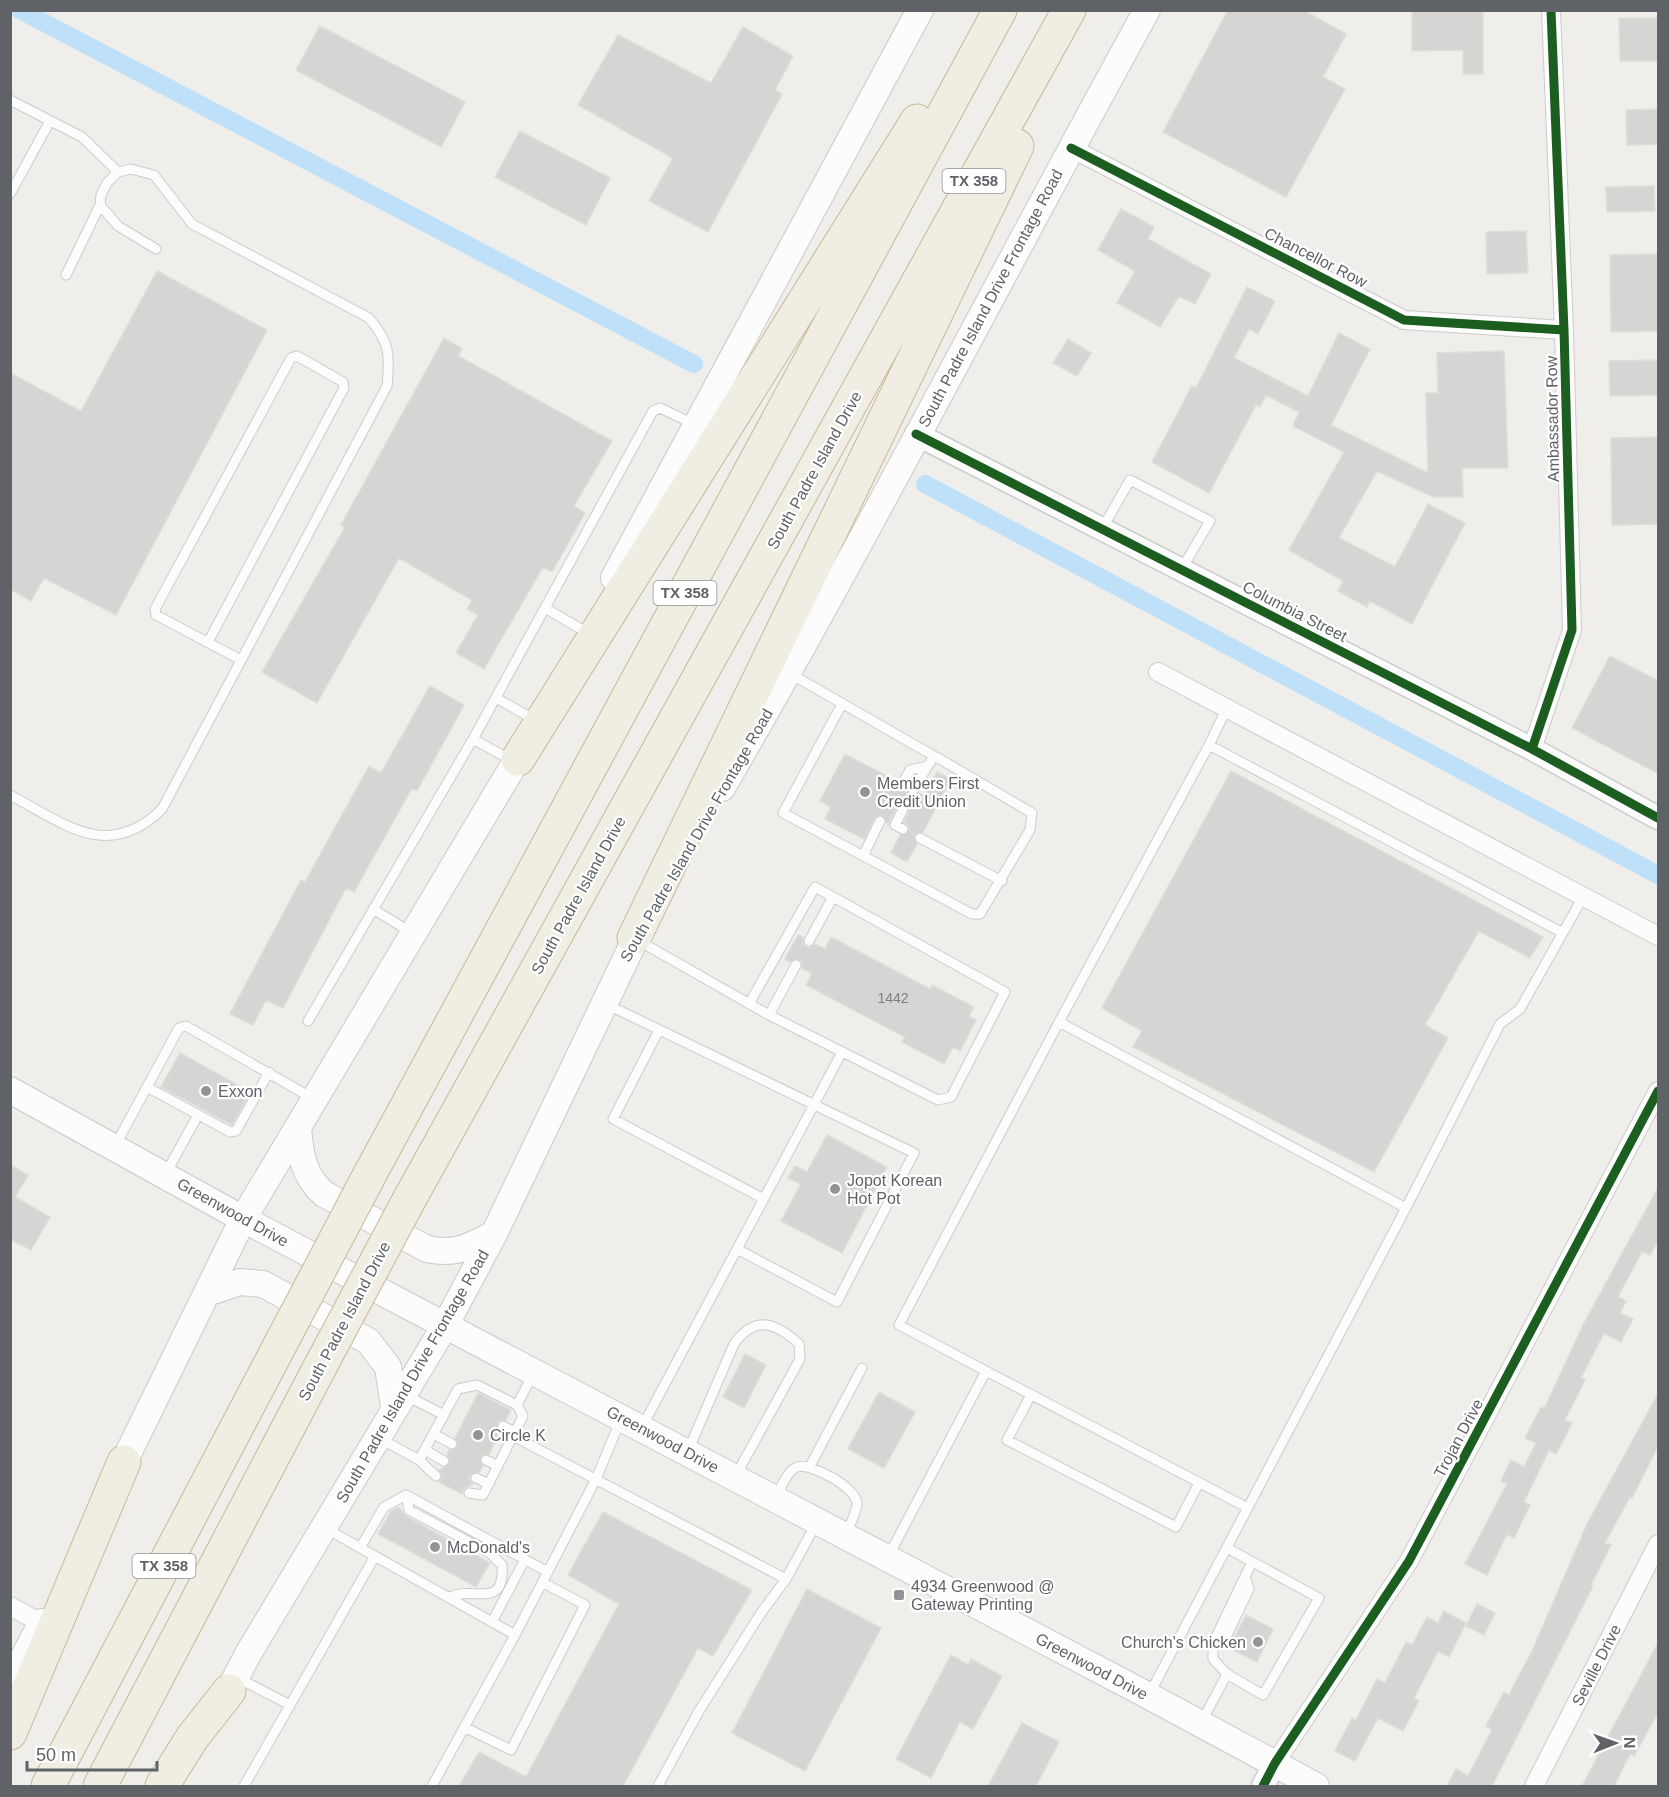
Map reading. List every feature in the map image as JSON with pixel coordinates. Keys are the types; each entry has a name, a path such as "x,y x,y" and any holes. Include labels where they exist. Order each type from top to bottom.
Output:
{"highway":[{"path":"517,761 987,10"},
{"name":"TX 358","path":"48,1786 369,1176 1000,10"},
{"name":"South Padre Island Drive","path":"100,1786 409,1200 1069,10"},
{"path":"634,938 1082,10"},
{"path":"10,1733 124,1462"},
{"path":"162,1786 192,1738 233,1684"}],"main road":[{"path":"10,1683 124,1462 243,1219 517,761 920,10"},
{"name":"South Padre Island Drive Frontage Road","path":"180,1786 233,1684 323,1527 446,1324 494,1234 634,938 789,674 916,434 1147,10"},
{"name":"Greenwood Drive","path":"10,1090 243,1219 888,1557 1275,1762 1316,1786"},
{"path":"298,1127 305,1168 312,1184 324,1194 427,1249 446,1253 463,1250 494,1234"},
{"path":"207,1293 240,1282 264,1284 368,1341 388,1367 399,1400"}],"street":[{"name":"Ambassador Row","path":"1532,749 1572,630 1564,330 1551,10"},
{"name":"Chancellor Row","path":"1071,148 1404,320 1564,330"},
{"name":"Columbia Street","path":"916,434 1532,749 1659,818"},
{"path":"1158,672 1659,936"},
{"name":"Trojan Drive","path":"1263,1786 1275,1762 1409,1562 1659,1091"},
{"name":"Seville Drive","path":"1534,1786 1659,1544"},
{"path":"10,1606 42,1623"}],"lane":[{"path":"10,100 82,137 118,172"},
{"path":"10,194 50,121"},
{"path":"10,795 74,829 97,835 122,835 147,824 162,808 387,386 390,357 384,336 369,318 192,224 154,175 130,169 118,172 107,183 101,195 100,205 66,275"},
{"path":"100,205 118,226 156,249"},
{"path":"208,642 344,388 343,382 297,356 291,358 155,609 156,615 241,660"},
{"path":"308,1021 473,739 652,411 660,408 696,425"},
{"path":"1102,529 1130,480 1210,521 1182,570"},
{"path":"545,608 586,632"},
{"path":"789,674 934,756 1032,813 1030,830 986,908 980,914 972,914 783,813 842,704"},
{"path":"496,698 537,722"},
{"path":"1227,708 899,1325 1248,1508"},
{"path":"473,739 517,761"},
{"path":"1209,745 1563,933"},
{"path":"913,790 934,756"},
{"path":"902,784 909,770 928,766"},
{"path":"903,809 895,825 903,829"},
{"path":"863,856 880,821"},
{"path":"920,838 1002,881"},
{"path":"634,938 749,1004 769,1015 938,1100 951,1097 1005,992 815,887 749,1004"},
{"path":"809,941 833,897"},
{"path":"1149,1695 1406,1208 1500,1024 1520,1009 1583,897"},
{"path":"373,909 414,934"},
{"path":"769,1015 796,965"},
{"path":"604,1003 914,1153 837,1302 737,1249"},
{"path":"1059,1022 1406,1208"},
{"path":"115,1147 179,1028 186,1026 314,1099"},
{"path":"659,1030 613,1119 764,1199"},
{"path":"432,1786 515,1635 596,1479 737,1249 842,1052"},
{"path":"147,1087 230,1132 236,1131 269,1072"},
{"path":"165,1175 198,1114"},
{"path":"688,1452 734,1344 745,1329 759,1324 783,1330 799,1344 800,1359 735,1477"},
{"path":"810,1466 862,1368"},
{"path":"518,1405 534,1371"},
{"path":"888,1557 986,1371"},
{"path":"419,1460 458,1389 477,1385 518,1405 523,1416 483,1495 469,1492"},
{"path":"1031,1395 1007,1440 1018,1446 1176,1527 1199,1483"},
{"path":"399,1400 444,1415"},
{"path":"503,1426 596,1479 786,1579"},
{"path":"434,1434 452,1444"},
{"path":"376,1437 419,1460 436,1476"},
{"path":"425,1450 444,1461"},
{"path":"486,1460 498,1466"},
{"path":"775,1498 790,1471 799,1466 810,1466 849,1488 855,1495 857,1504 846,1535"},
{"path":"476,1478 489,1484"},
{"path":"406,1495 548,1572"},
{"path":"360,1548 384,1507 406,1495"},
{"path":"406,1495 409,1510 490,1553 502,1565 503,1579 496,1591 487,1595 460,1592 450,1597"},
{"path":"658,1786 699,1711 761,1612 786,1579 817,1520"},
{"path":"323,1527 493,1620 515,1635"},
{"path":"1227,1548 1319,1598 1263,1695 1227,1674 1213,1659 1213,1643 1252,1562"},
{"path":"244,1786 375,1556"},
{"path":"493,1620 524,1561"},
{"path":"464,1727 511,1750 585,1605 542,1582"},
{"path":"1201,1723 1227,1674"},
{"path":"233,1684 290,1705"}],"building":[{"path":"1228,10 1303,10 1346,34 1323,77 1345,89 1286,197 1163,132"},
{"path":"1412,10 1483,10 1483,74 1463,74 1463,50 1412,51"},
{"path":"1619,18 1659,18 1659,61 1620,61"},
{"path":"320,26 465,102 441,147 296,70"},
{"path":"743,27 793,56 775,90 782,94 708,232 649,201 673,158 578,105 618,35 711,83"},
{"path":"1659,109 1659,144 1627,145 1626,110"},
{"path":"520,131 610,178 586,225 495,177"},
{"path":"1654,186 1655,211 1607,212 1606,187"},
{"path":"1121,209 1154,227 1148,239 1211,274 1195,304 1179,296 1160,327 1117,303 1135,271 1098,250"},
{"path":"1526,231 1528,273 1487,274 1486,232"},
{"path":"1659,254 1659,331 1611,332 1610,255"},
{"path":"157,271 267,330 116,615 44,578 31,601 10,589 10,373 81,411"},
{"path":"1247,287 1275,301 1258,334 1249,329 1234,358 1308,396 1339,333 1370,349 1331,425 1428,473 1426,393 1438,393 1437,353 1504,351 1508,468 1462,468 1463,497 1433,497 1377,471 1339,538 1395,567 1428,504 1465,523 1412,624 1370,601 1367,607 1338,591 1343,581 1289,550 1344,452 1293,426 1299,412 1266,395 1260,407 1256,405 1209,493 1152,462 1192,386 1196,388"},
{"path":"444,338 462,349 458,356 612,441 574,506 585,513 552,572 543,567 484,669 456,653 478,615 467,609 472,600 399,558 317,703 262,672 345,527 341,525"},
{"path":"1068,339 1091,353 1077,376 1053,363"},
{"path":"1659,360 1659,395 1610,396 1609,361"},
{"path":"1659,437 1659,524 1612,525 1611,438"},
{"path":"1610,656 1659,681 1659,774 1572,728"},
{"path":"430,686 464,705 417,791 412,788 354,892 346,888 283,1008 266,1000 253,1025 230,1014 301,880 305,882 369,766 381,773"},
{"path":"845,754 896,781 898,790 906,789 907,794 912,797 919,793 925,796 937,772 951,779 923,832 914,835 917,844 907,862 891,853 900,835 909,831 909,826 904,822 910,809 907,803 897,806 888,825 883,815 876,816 864,839 825,819 831,807 820,801"},
{"path":"1231,771 1543,937 1530,958 1479,931 1425,1025 1448,1038 1374,1172 1133,1047 1142,1031 1102,1008"},
{"path":"798,935 803,937 803,944 809,948 815,944 825,949 831,937 930,989 932,985 974,1007 969,1016 976,1020 960,1051 953,1047 944,1064 902,1042 905,1037 806,985 812,974 802,968 802,962 799,959 790,962 785,959"},
{"name":"Exxon","path":"180,1053 250,1092 232,1125 161,1087"},
{"path":"827,1135 887,1167 842,1253 781,1221 801,1184 788,1178 795,1166 807,1172"},
{"path":"10,1165 28,1175 15,1197 50,1217 31,1250 10,1239"},
{"path":"1659,1186 1659,1239 1650,1255 1642,1251 1618,1297 1626,1301 1620,1313 1633,1319 1621,1342 1604,1333 1581,1378 1585,1380 1565,1420 1572,1423 1556,1454 1549,1450 1524,1502 1530,1505 1514,1538 1507,1534 1487,1575 1465,1564 1507,1484 1501,1481 1511,1460 1524,1467 1536,1443 1525,1438 1541,1407 1544,1409 1584,1323"},
{"path":"745,1354 766,1365 744,1408 723,1397"},
{"path":"879,1392 915,1412 884,1468 848,1449"},
{"path":"1659,1392 1659,1444 1632,1498 1630,1497 1605,1543 1611,1545 1591,1585 1593,1586 1492,1786 1447,1786 1456,1769 1468,1776 1492,1730 1486,1726 1504,1692 1509,1695 1533,1649 1587,1524"},
{"name":"Circle K","path":"478,1393 511,1410 506,1420 497,1422 500,1432 489,1454 480,1456 483,1466 479,1472 470,1475 469,1479 473,1484 464,1488 462,1494 439,1482 443,1477 439,1470 450,1464 447,1455 449,1450 458,1447 455,1438"},
{"name":"McDonald's","path":"398,1507 406,1516 490,1563 476,1587 378,1534 391,1511"},
{"path":"603,1512 752,1590 713,1656 698,1648 623,1786 459,1786 479,1752 526,1777 619,1604 568,1575"},
{"path":"807,1589 881,1628 805,1771 732,1733"},
{"path":"1477,1604 1495,1613 1484,1635 1466,1626"},
{"path":"1444,1611 1466,1623 1449,1657 1438,1651 1414,1698 1419,1701 1403,1731 1378,1718 1355,1761 1335,1751 1352,1718 1356,1720 1377,1679 1385,1683 1406,1642 1412,1645 1427,1617 1438,1623"},
{"path":"1246,1615 1273,1629 1257,1662 1229,1648"},
{"path":"1659,1641 1659,1711 1634,1756 1630,1754 1614,1786 1582,1786"},
{"path":"951,1655 968,1665 971,1659 1002,1676 973,1729 960,1722 931,1778 896,1759"},
{"path":"1022,1723 1059,1742 1036,1786 988,1786"}],"waterway":[{"path":"20,10 694,364"},
{"path":"925,484 1658,875"}],"cycle path":[{"path":"1532,749 1572,630 1564,330 1551,10"},
{"path":"1071,148 1404,320 1564,330"},
{"path":"916,434 1532,749 1658,818"},
{"path":"1263,1786 1275,1763 1409,1561 1658,1091"}],"place":[{"name":"Members First Credit Union","path":"865,792"},
{"name":"Exxon","path":"206,1091"},
{"name":"Jopot Korean Hot Pot","path":"835,1189"},
{"name":"Circle K","path":"478,1435"},
{"name":"McDonald's","path":"435,1547"},
{"name":"4934 Greenwood @ Gateway Printing","path":"899,1595"},
{"name":"Church's Chicken","path":"1258,1642"}]}
